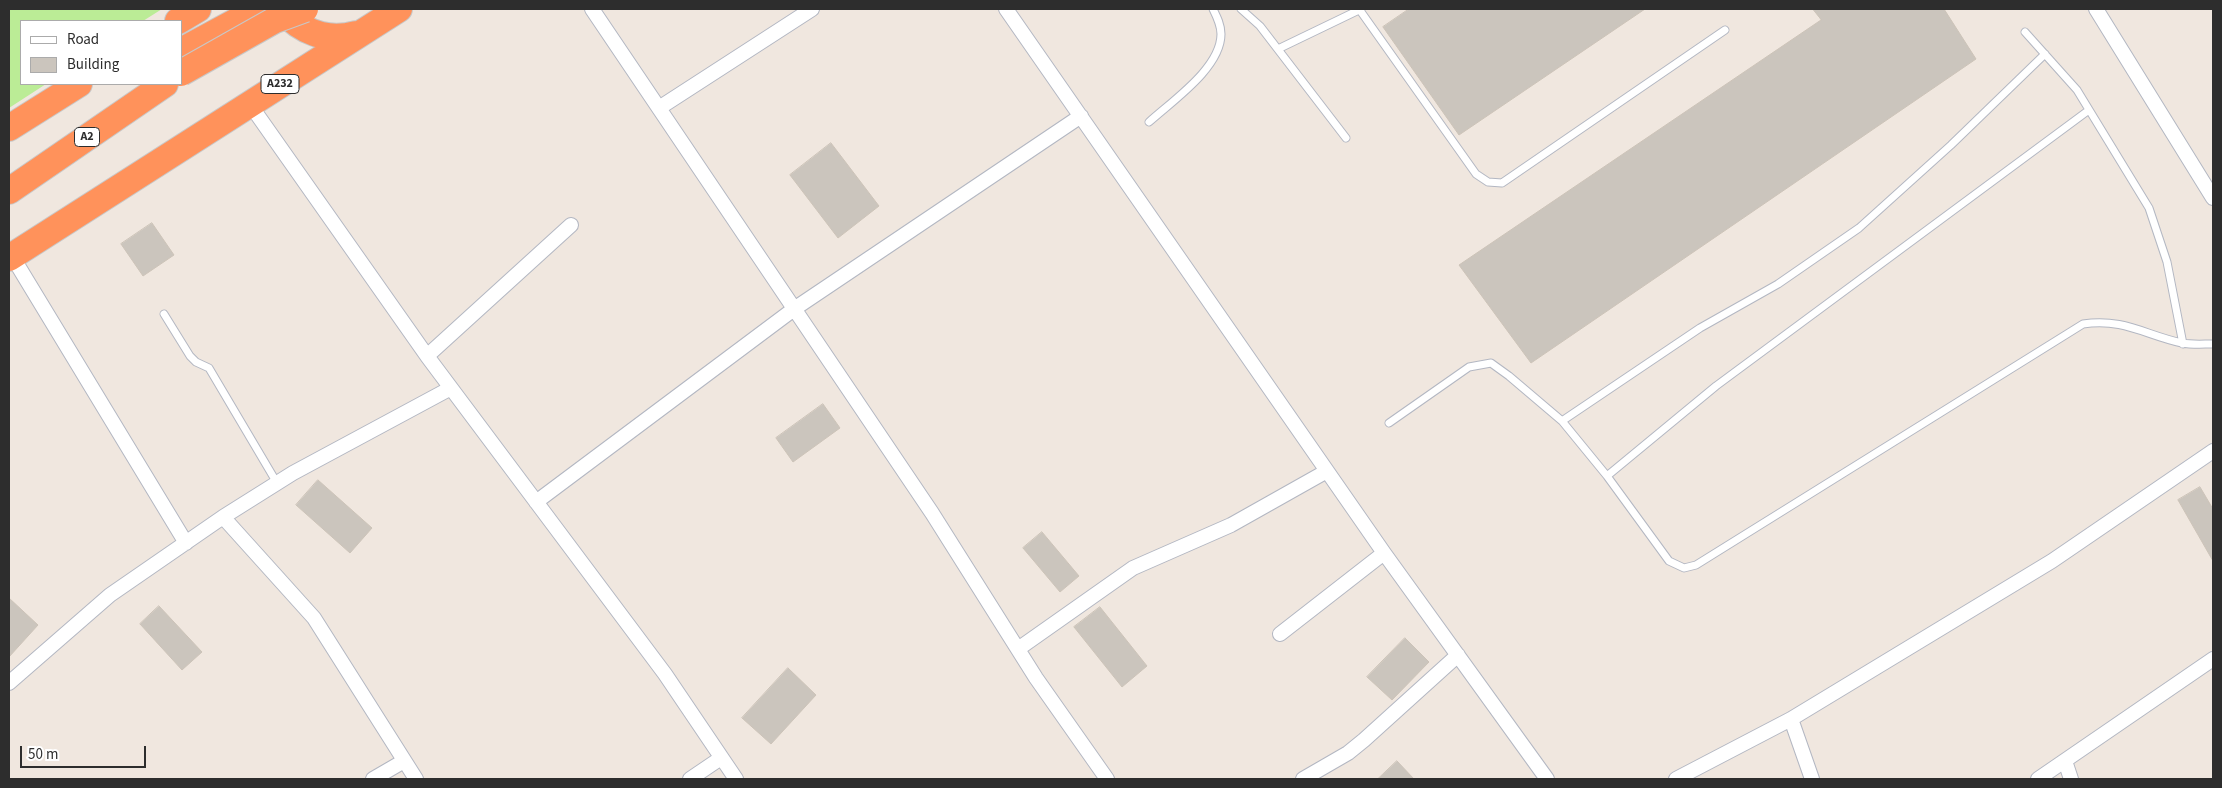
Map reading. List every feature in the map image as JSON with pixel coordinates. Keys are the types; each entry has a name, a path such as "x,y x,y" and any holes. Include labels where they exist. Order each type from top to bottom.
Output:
{"highway":[{"path":"180,20 198,9"},
{"path":"182,50 259,9"},
{"path":"281,9 298,26 321,36 345,37 369,29 390,9"},
{"path":"182,72 275,20 304,9"},
{"name":"A232","path":"10,257 399,9"},
{"path":"9,128 77,85"},
{"name":"A2","path":"9,170 133,85"},
{"name":"A2","path":"9,191 164,85"}],"street":[{"path":"592,9 932,513 1018,649 1107,779"},
{"path":"659,108 812,9"},
{"path":"1006,9 1384,554 1547,779"},
{"path":"2096,9 2213,198"},
{"path":"249,103 427,356 665,674 736,779"},
{"path":"536,502 794,309 1081,116"},
{"path":"427,356 571,225"},
{"path":"10,257 186,543"},
{"path":"9,683 110,595 223,517 277,483 365,433 451,388"},
{"path":"1676,779 1791,719 2052,562 2213,451"},
{"path":"1018,649 1133,568 1231,525 1327,471"},
{"path":"223,517 314,618 416,779"},
{"path":"1280,634 1384,554"},
{"path":"1302,779 1348,753 1458,654"},
{"path":"2038,779 2213,659"},
{"path":"1791,719 1812,779"},
{"path":"690,779 722,758"},
{"path":"373,779 404,761"},
{"path":"2065,762 2071,779"}],"lane":[{"path":"1149,122 1203,73 1211,63 1218,50 1221,35 1219,21 1213,9"},
{"path":"1241,9 1260,26 1346,138"},
{"path":"1278,49 1360,9 1476,174 1488,182 1502,183 1724,30"},
{"path":"2025,32 2077,90 2149,208 2168,262 2183,344"},
{"path":"1562,421 1700,328 1778,284 1860,228 1951,146 2044,54"},
{"path":"1607,476 1716,386 2089,110"},
{"path":"164,314 190,356 196,362 204,364 209,368 277,483"},
{"path":"1389,423 1470,367 1491,363 1510,376 1562,421 1607,476 1669,561 1684,568 1696,565 2084,324 2102,321 2123,324 2183,344 2213,344"}],"green space":[{"path":"9,9 162,9 145,20 20,20 20,85 44,85 9,108"}],"building":[{"path":"1409,9 1645,9 1459,135 1383,27"},
{"path":"1813,9 1944,9 1976,59 1531,363 1459,265 1821,20"},
{"path":"831,143 879,206 838,238 790,175"},
{"path":"152,223 174,255 143,276 121,244"},
{"path":"823,404 840,428 793,462 776,438"},
{"path":"318,480 372,528 350,553 296,505"},
{"path":"2200,487 2213,509 2213,561 2178,500"},
{"path":"1042,532 1079,576 1060,592 1023,548"},
{"path":"9,598 38,625 9,657"},
{"path":"159,606 202,652 182,670 140,624"},
{"path":"1100,607 1147,666 1122,687 1074,627"},
{"path":"1405,638 1429,662 1392,700 1367,677"},
{"path":"788,668 816,695 771,744 742,718"},
{"path":"1397,761 1414,779 1378,779"}]}
